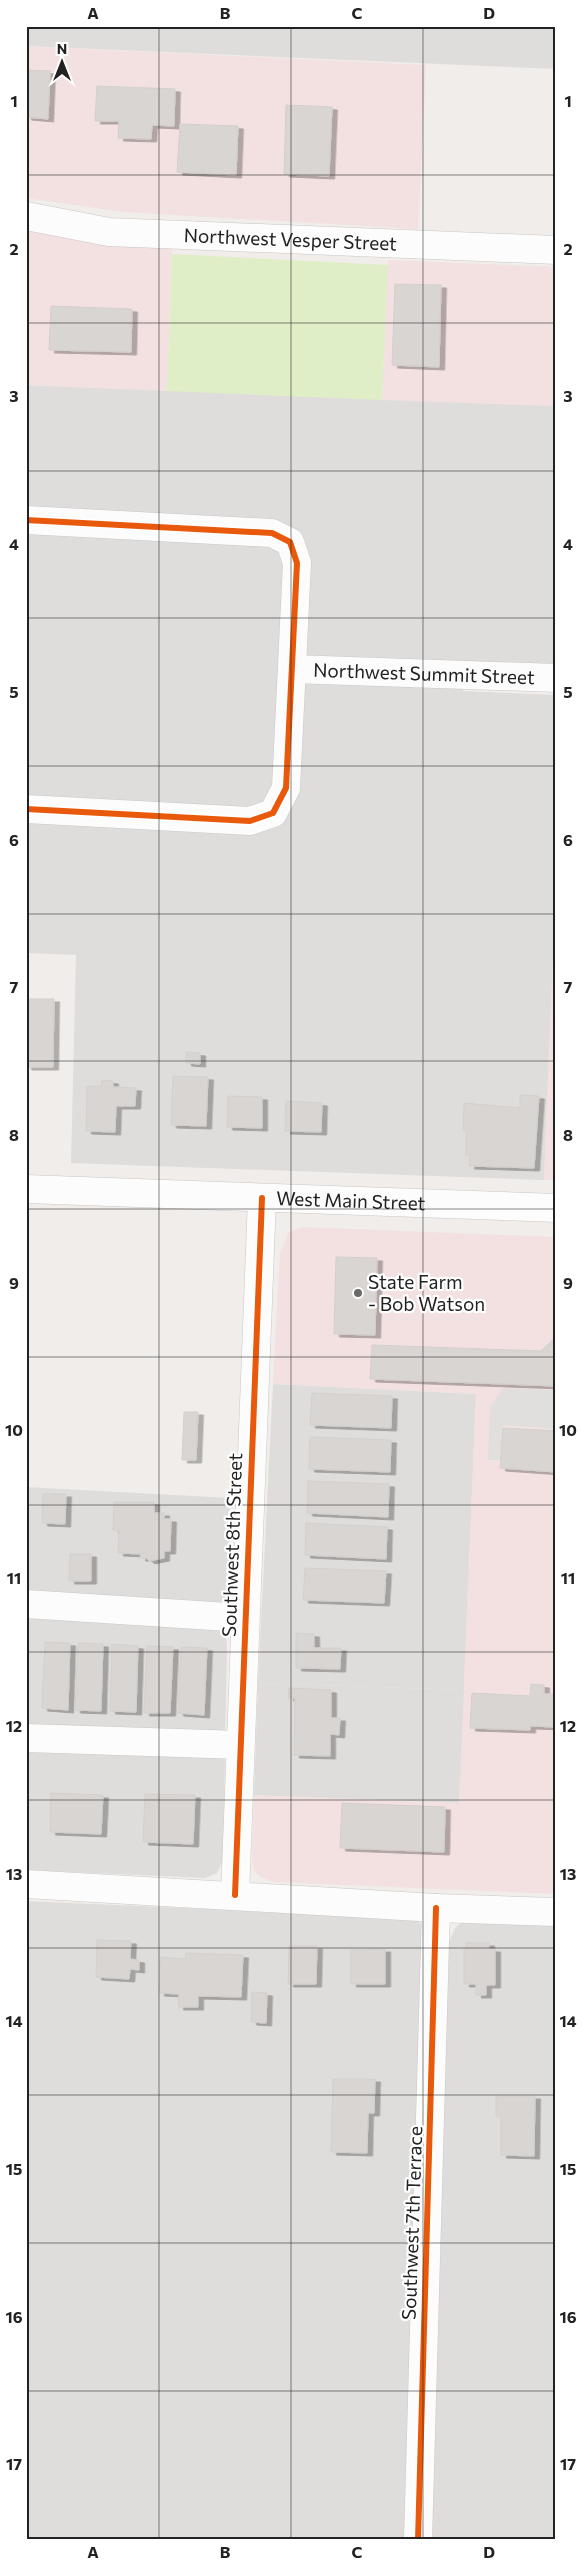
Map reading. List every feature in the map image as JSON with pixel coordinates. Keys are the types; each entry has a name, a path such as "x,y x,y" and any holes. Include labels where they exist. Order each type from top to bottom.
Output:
{"street":[{"name":"Northwest Vesper Street","path":"26,216 109,232 556,250"},
{"path":"26,520 272,533 290,542 297,563 286,788 273,813 250,821 26,809"},
{"name":"Northwest Summit Street","path":"292,669 556,678"},
{"name":"West Main Street","path":"26,1189 556,1208"},
{"name":"Southwest 8th Street","path":"235,1894 244,1618 262,1198"},
{"path":"26,1604 244,1618"},
{"path":"26,1738 240,1746"},
{"path":"26,1884 235,1894 436,1908 556,1912"},
{"name":"Southwest 7th Terrace","path":"418,2540 436,1908"}],"shaded area":[{"path":"26,26 556,26 556,69 26,46"},
{"path":"26,46 426,65 418,229 124,212 26,198"},
{"path":"26,226 172,248 167,391 26,385"},
{"path":"388,260 556,267 556,406 382,400"},
{"path":"26,385 556,406 556,665 465,663 463,691 556,695 556,957 553,957 544,1180 71,1163 76,955 26,953"},
{"path":"553,957 556,957 556,1180 544,1180"},
{"path":"301,1227 556,1237 556,1894 275,1882 260,1877 254,1870 252,1860 254,1795 459,1803 476,1394 273,1384 280,1253 289,1232"},
{"path":"273,1384 476,1394 464,1690 258,1683"},
{"path":"503,1388 556,1390 556,1429 503,1425 501,1460 488,1460 490,1407"},
{"path":"26,1487 230,1498 228,1591 226,1598 223,1602 213,1605 26,1594"},
{"path":"26,1612 220,1628 225,1633 227,1643 223,1860 217,1873 205,1878 26,1870"},
{"path":"258,1683 464,1690 459,1803 254,1795"},
{"path":"26,1901 409,1918 418,1921 423,1927 408,2540 26,2540"},
{"path":"470,1921 556,1926 556,2540 431,2540 446,1949 455,1928 461,1923"}],"green space":[{"path":"172,254 388,265 382,400 167,391"}],"building":[{"path":"26,70 50,71 48,119 26,117"},
{"path":"97,86 175,89 174,126 152,125 151,139 118,138 119,121 95,121"},
{"path":"286,105 332,107 329,176 284,174"},
{"path":"180,124 238,126 236,175 177,172"},
{"path":"395,284 441,285 439,367 392,365"},
{"path":"51,306 132,309 131,352 49,350"},
{"path":"26,999 54,999 53,1067 26,1067"},
{"path":"186,1052 200,1053 200,1064 186,1063"},
{"path":"173,1076 208,1077 206,1126 171,1125"},
{"path":"102,1080 113,1081 113,1087 136,1088 135,1106 116,1106 115,1132 86,1131 87,1086 101,1086"},
{"path":"520,1095 539,1096 534,1168 469,1166 470,1155 466,1155 466,1131 463,1130 464,1103 520,1108"},
{"path":"228,1096 262,1097 262,1128 227,1127"},
{"path":"286,1101 322,1103 321,1132 285,1131"},
{"path":"336,1257 377,1258 375,1335 334,1334"},
{"path":"556,1307 556,1386 370,1379 372,1345 541,1351 555,1338"},
{"path":"312,1393 392,1396 391,1428 310,1425"},
{"path":"184,1412 198,1412 196,1460 182,1460"},
{"path":"503,1428 556,1431 556,1472 500,1468"},
{"path":"310,1437 391,1440 390,1472 309,1469"},
{"path":"308,1481 389,1484 388,1517 307,1513"},
{"path":"43,1494 66,1494 65,1524 42,1523"},
{"path":"114,1502 154,1502 154,1513 164,1513 164,1519 171,1519 170,1551 164,1551 164,1558 149,1561 147,1558 140,1558 141,1554 118,1553 119,1531 113,1530"},
{"path":"306,1523 387,1527 386,1559 305,1555"},
{"path":"70,1554 91,1554 91,1581 69,1581"},
{"path":"305,1568 386,1571 384,1603 303,1600"},
{"path":"296,1633 314,1634 314,1648 341,1648 340,1669 296,1668"},
{"path":"45,1642 70,1643 68,1710 42,1708"},
{"path":"78,1643 103,1644 101,1711 75,1710"},
{"path":"112,1644 138,1646 136,1712 110,1711"},
{"path":"147,1646 173,1647 170,1713 144,1713"},
{"path":"181,1647 207,1648 204,1715 178,1713"},
{"path":"531,1684 544,1685 544,1694 556,1694 556,1727 530,1726 530,1730 470,1728 472,1693 530,1696"},
{"path":"289,1688 331,1690 331,1718 340,1718 339,1735 330,1734 330,1756 294,1755 295,1698 288,1698"},
{"path":"51,1793 103,1795 101,1834 50,1832"},
{"path":"145,1794 195,1795 193,1844 143,1842"},
{"path":"342,1803 445,1807 444,1852 340,1848"},
{"path":"97,1940 131,1941 130,1959 139,1960 139,1970 130,1969 129,1979 96,1977"},
{"path":"466,1943 489,1943 489,1949 495,1949 495,1985 486,1985 486,1995 476,1995 476,1984 464,1984 464,1949 466,1949"},
{"path":"289,1946 317,1946 316,1984 288,1984"},
{"path":"385,1949 385,1984 351,1984 351,1950"},
{"path":"186,1953 243,1955 241,1997 198,1996 198,2007 178,2007 179,1994 159,1993 160,1957 185,1959"},
{"path":"252,1992 267,1993 266,2023 251,2022"},
{"path":"333,2079 375,2079 374,2113 368,2113 367,2153 331,2152"},
{"path":"496,2096 535,2096 534,2156 501,2155 501,2116 496,2116"}],"cycle path":[{"path":"26,520 272,533 290,542 297,563 286,788 273,813 250,821 26,809"},
{"path":"235,1895 262,1198"},
{"path":"418,2540 436,1908"}],"place":[{"name":"State Farm - Bob Watson","path":"358,1293"}]}
